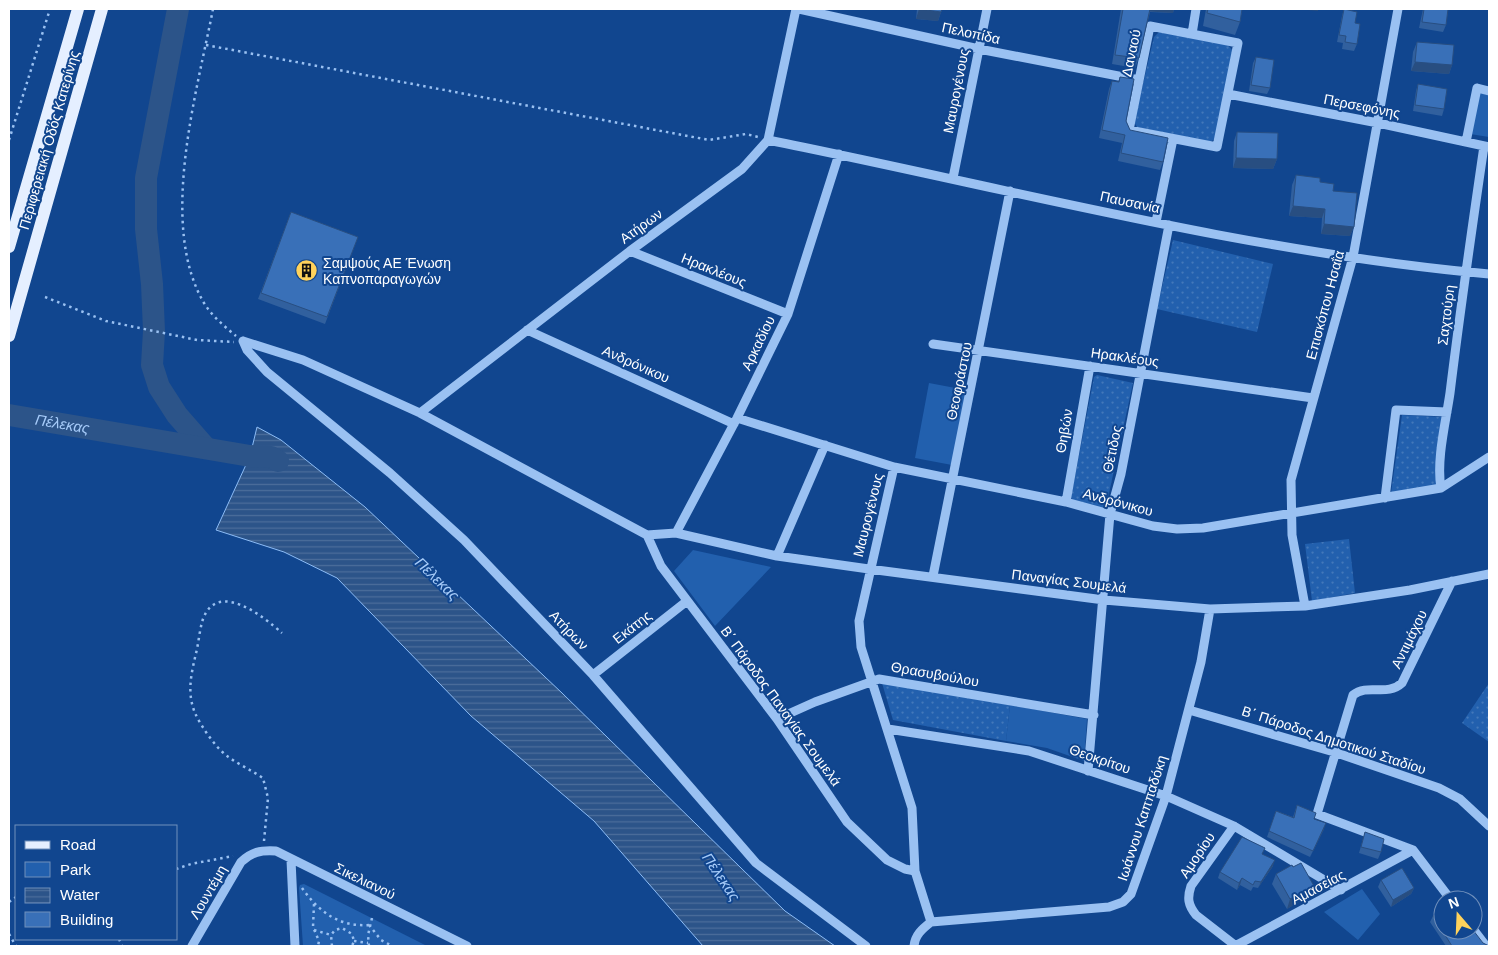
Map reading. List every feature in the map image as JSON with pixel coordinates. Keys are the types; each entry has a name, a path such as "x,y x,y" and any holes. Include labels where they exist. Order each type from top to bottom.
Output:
{"main road":[{"name":"Περιφερειακή Οδός Κατερίνης","path":"9,247 78,9"},
{"name":"Περιφερειακή Οδός Κατερίνης","path":"9,336 102,9"}],"street":[{"name":"Πελοπίδα","path":"797,9 979,49 1139,80"},
{"name":"Ατήρων","path":"420,413 630,251 742,169 768,140 797,9"},
{"name":"Μαυρογένους","path":"952,178 987,9"},
{"path":"1192,34 1196,9"},
{"name":"Επισκόπου Ησαΐα","path":"1305,606 1291,512 1292,480 1353,257 1398,9"},
{"name":"Δαναού","path":"1150,26 1192,34 1238,43 1218,147 1129,130 1150,26"},
{"path":"1466,142 1477,88 1489,91"},
{"name":"Περσεφόνης","path":"1228,94 1378,122 1487,147"},
{"path":"1156,222 1174,139"},
{"name":"Παυσανία","path":"768,140 1169,225 1353,257 1489,274"},
{"name":"Σαχτούρη","path":"1441,488 1439,477 1465,272 1487,147"},
{"name":"Αρκαδίου","path":"676,533 736,421 788,314 839,154"},
{"name":"Θεοφράστου","path":"933,576 1010,191"},
{"name":"Θέτιδος","path":"1088,770 1110,514 1121,474 1169,225"},
{"name":"Ηρακλέους","path":"630,251 788,314"},
{"name":"Ανδρόνικου","path":"527,330 736,421 825,445 894,467 1066,502 1153,526 1177,529 1203,528 1441,488 1489,457"},
{"name":"Ατήρων","path":"243,341 256,362 267,372 390,473 464,540 593,675 756,863 866,946"},
{"path":"243,341 303,360 420,413 647,535"},
{"name":"Ηρακλέους","path":"933,344 1314,398"},
{"name":"Θηβών","path":"1066,502 1090,366"},
{"path":"1385,498 1396,410 1447,412"},
{"path":"778,556 825,445"},
{"name":"Μαυρογένους","path":"894,467 869,569 859,621 861,646 912,808 915,871 930,922"},
{"name":"Παναγίας Σουμελά","path":"647,535 676,533 778,556 869,569 1104,600 1210,609 1305,606 1489,574"},
{"name":"Β΄ Πάροδος Παναγίας Σουμελά","path":"647,535 661,566 777,718 847,822 887,860 905,869 915,871"},
{"name":"Αντιμάχου","path":"1413,850 1317,814 1334,752 1353,695 1367,689 1392,689 1397,687 1406,678 1452,581"},
{"name":"Εκάτης","path":"593,675 687,601"},
{"name":"Ιωάννου Καππαδόκη","path":"930,922 1109,907 1123,902 1131,894 1166,796 1206,640 1210,609"},
{"name":"Θρασυβούλου","path":"777,718 872,680 889,680 1094,715"},
{"name":"Β΄ Πάροδος Δημοτικού Σταδίου","path":"1189,710 1334,752 1448,792 1460,799 1489,826"},
{"name":"Θεοκρίτου","path":"888,729 1021,750 1058,759 1166,796 1234,826 1341,890"},
{"name":"Αμορίου","path":"1234,826 1191,886 1188,902 1196,915 1236,946"},
{"path":"250,854 263,850"},
{"name":"Σικελιανού","path":"263,850 276,851 467,946"},
{"path":"1413,850 1443,890"},
{"name":"Αμασείας","path":"1236,946 1413,850"},
{"name":"Λουντέμη","path":"192,946 238,867 250,854"},
{"path":"291,860 295,946"},
{"path":"914,946 919,932 930,922"}],"path":[{"path":"9,140 49,9"},
{"path":"213,9 186,159 183,223 185,244 193,279 205,305 224,326 243,341"},
{"path":"206,45 709,140 746,134 768,140"},
{"path":"45,297 106,321 197,340 243,341"},
{"path":"263,850 268,819 266,786 263,778 227,756 220,749 196,714 189,695 191,676 204,618 213,605 238,603 257,612 282,633"},
{"path":"178,868 191,864 250,854"},
{"path":"300,885 314,904 341,922 351,925 369,925"},
{"path":"314,904 314,930 319,942 318,946"},
{"path":"354,941 369,944 369,925 372,918"},
{"path":"331,935 340,928 341,922"},
{"path":"369,925 381,940 392,946"},
{"path":"340,928 349,931 354,941 352,946"},
{"path":"314,930 331,935"},
{"path":"9,934 16,946"},
{"path":"331,935 332,946"}],"green space":[{"path":"1159,32 1228,45 1233,51 1215,139 1210,142 1137,127 1134,122 1154,37"},
{"path":"1478,92 1489,94 1489,137 1470,134"},
{"path":"1173,240 1273,264 1257,332 1157,309"},
{"path":"1097,375 1133,383 1106,507 1102,509 1074,502 1071,497 1094,377"},
{"path":"929,383 966,390 952,465 915,458"},
{"path":"1402,415 1444,417 1436,486 1391,493"},
{"path":"1349,539 1355,593 1312,601 1305,544"},
{"path":"693,550 771,567 715,626 674,571"},
{"path":"882,683 1010,705 1006,741 893,720"},
{"path":"1489,683 1489,742 1462,723"},
{"path":"1010,705 1087,719 1084,761 1047,748 1006,741"},
{"path":"304,884 427,946 303,946 299,888 300,885"},
{"path":"1362,889 1380,914 1358,940 1324,912"}],"water":[{"path":"257,427 281,440 365,507 562,693 785,911 835,946 703,946 594,821 471,716 337,578 284,552 216,530 250,456"}],"building":[{"path":"919,9 942,9 941,12"},
{"path":"1123,9 1150,9 1139,58 1115,55"},
{"path":"1208,9 1242,9 1240,22 1207,13"},
{"path":"1344,9 1357,12 1355,23 1360,24 1357,44 1345,42 1346,36 1339,35"},
{"path":"1424,9 1448,9 1446,25 1422,22"},
{"path":"1417,42 1454,45 1452,65 1415,62"},
{"path":"1256,57 1274,60 1270,88 1251,85"},
{"path":"1120,77 1134,79 1126,121 1130,130 1168,138 1163,162 1121,153 1125,135 1102,130 1112,81 1119,82"},
{"path":"1418,84 1447,89 1444,109 1415,105"},
{"path":"1237,132 1278,133 1277,159 1236,158"},
{"path":"1296,175 1320,178 1320,182 1334,184 1333,191 1357,193 1354,227 1324,224 1325,209 1293,206"},
{"name":"Σαμψούς ΑΕ Ένωση Καπνοπαραγωγών","path":"291,212 358,237 327,317 261,293"},
{"path":"1297,805 1316,813 1314,819 1326,823 1313,851 1269,831 1276,811 1294,818"},
{"path":"1365,832 1384,839 1381,852 1361,847"},
{"path":"1242,837 1265,848 1262,854 1275,860 1261,882 1255,881 1253,885 1242,878 1239,883 1220,872"},
{"path":"1301,863 1314,886 1290,899 1276,874 1292,865 1293,867"},
{"path":"1402,868 1414,888 1393,900 1381,880"},
{"path":"1448,940 1481,940 1489,946 1452,946"}],"waterway":[{"path":"178,9 146,178 146,229 152,284 154,331 152,365 159,387 177,415 205,447"},
{"name":"Πέλεκας","path":"9,415 250,456 271,457 278,461"}],"place":[{"name":"Σαμψούς ΑΕ Ένωση Καπνοπαραγωγών","path":"307,271"}]}
